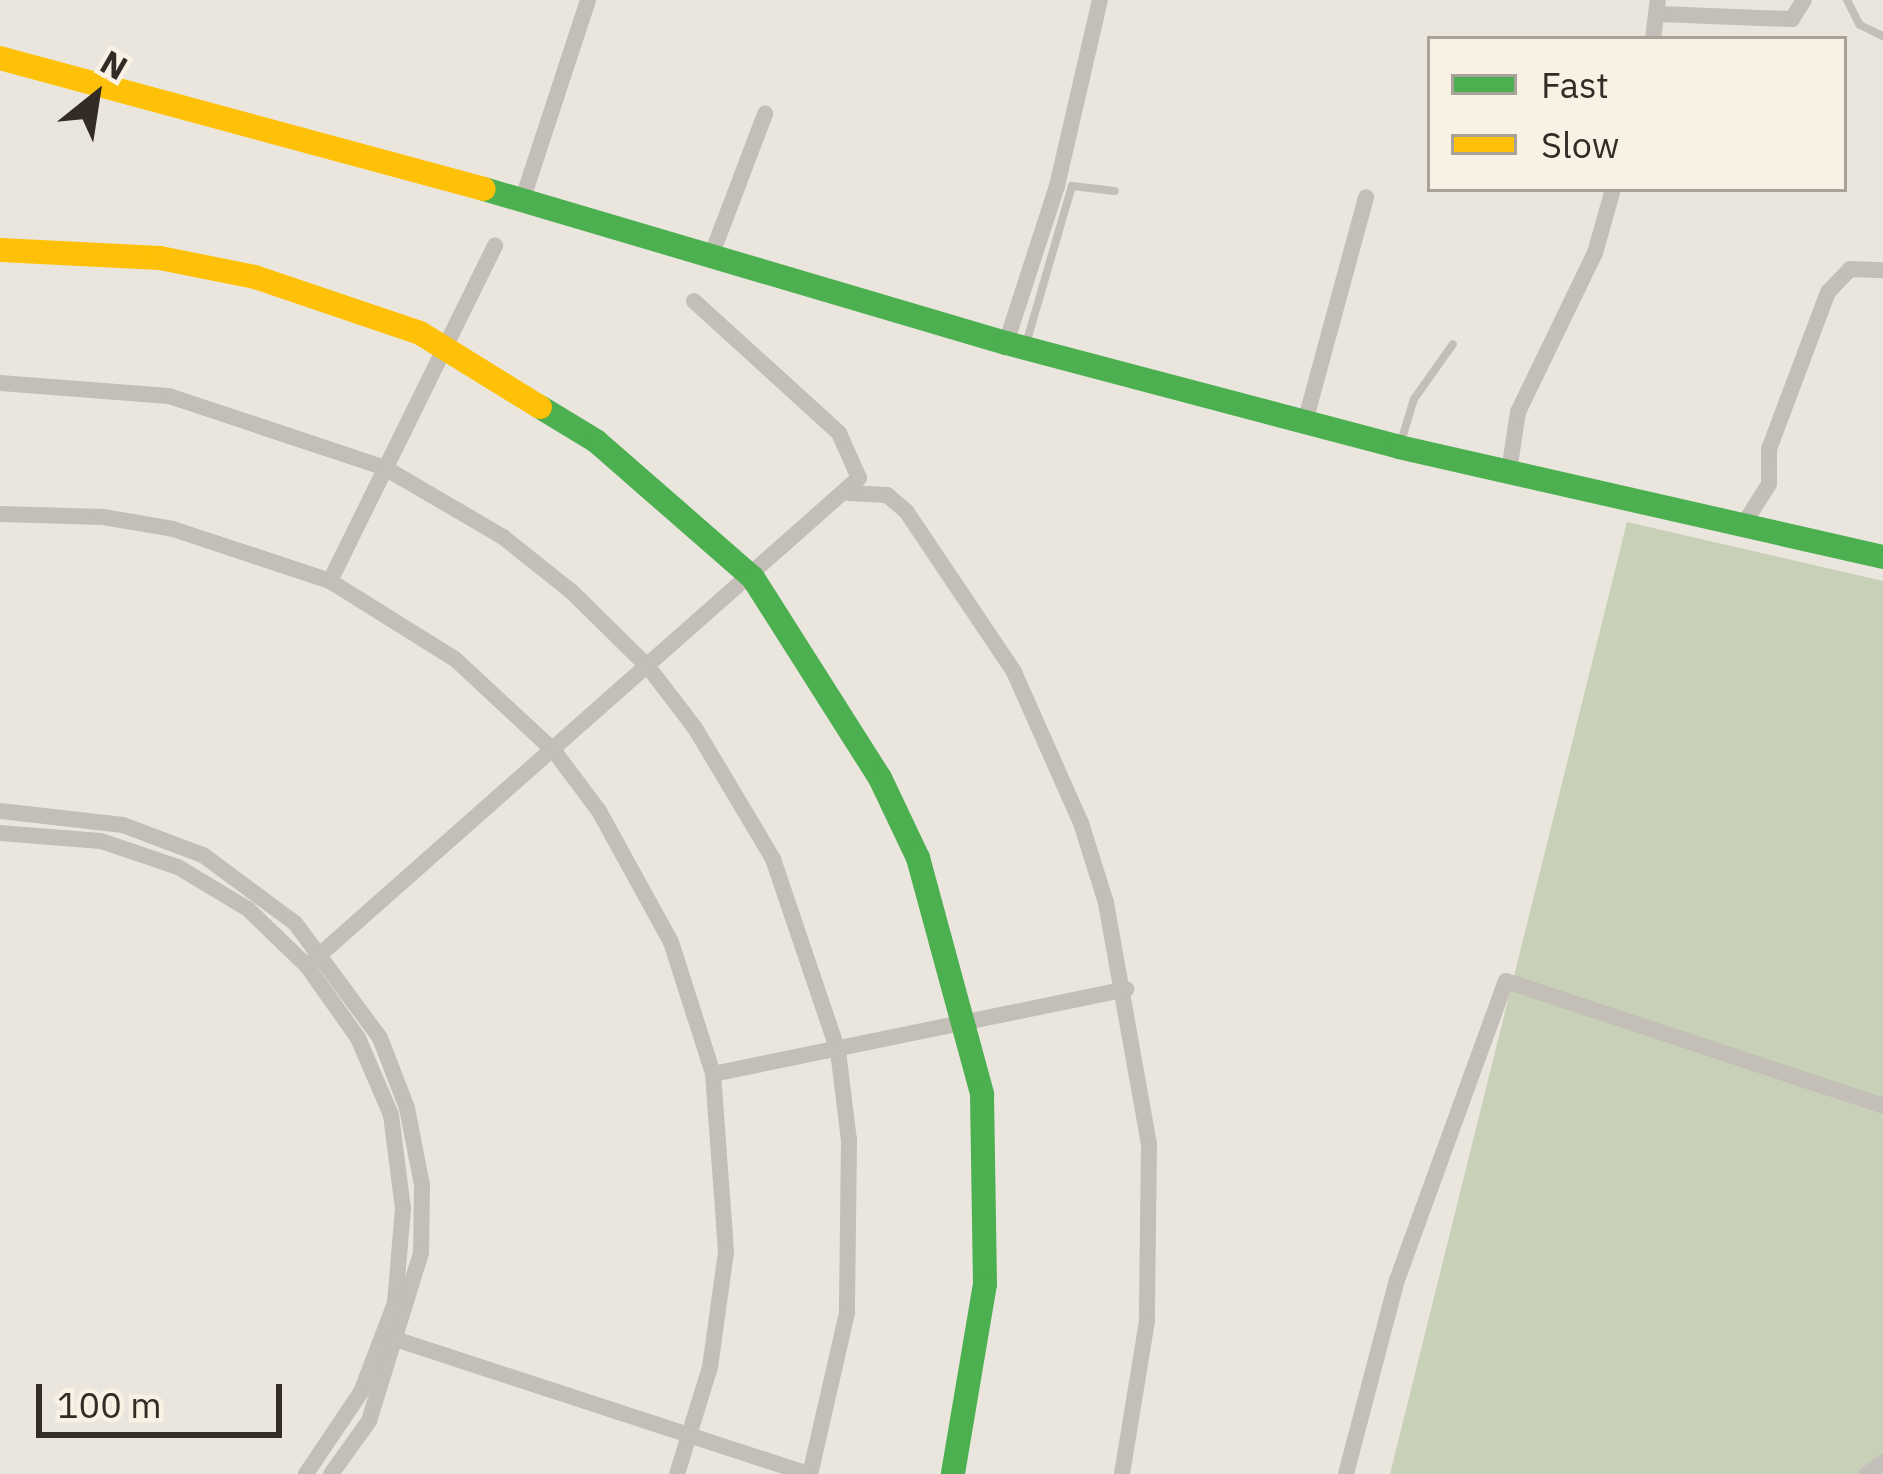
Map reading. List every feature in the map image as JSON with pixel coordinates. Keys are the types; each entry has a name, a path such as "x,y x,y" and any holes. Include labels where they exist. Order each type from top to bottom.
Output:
{"street":[{"path":"524,198 589,0"},
{"path":"1015,346 1100,0"},
{"path":"1659,7 1792,19 1804,0"},
{"path":"0,58 713,251 1015,346 1399,446 1883,557"},
{"path":"713,251 765,114"},
{"path":"1509,471 1518,412 1595,254 1612,192"},
{"path":"1305,422 1366,197"},
{"path":"330,581 495,245"},
{"path":"0,250 160,258 236,273 420,333 596,441 753,578 880,778 918,858 965,1014 982,1094 985,1283 953,1474"},
{"path":"1745,522 1768,484 1769,449 1828,292 1850,269 1883,270"},
{"path":"315,960 849,493 859,478 853,450 694,301"},
{"path":"0,383 169,396 385,468 502,537 649,668 773,859 838,1051 849,1140 847,1313 809,1474 391,1338"},
{"path":"849,493 887,495 906,511 1014,671 1082,824 1126,989 1149,1144 1147,1322 1122,1474"},
{"path":"0,514 103,517 173,530 330,581 454,659 554,752 642,877 713,1073 726,1252 710,1367 677,1474"},
{"path":"0,811 123,825 203,855 295,923 358,1038 391,1114 403,1209 391,1338 369,1420 331,1474"},
{"path":"0,833 101,841 178,867 248,909 315,960"},
{"path":"1346,1474 1397,1280 1506,981 1883,1106"},
{"path":"713,1073 1126,989"},
{"path":"306,1474 391,1338"},
{"path":"1867,1474 1883,1462"}],"lane":[{"path":"1847,0 1860,25 1883,36"},
{"path":"1015,346 1072,186 1114,190"},
{"path":"1399,446 1414,399 1453,344"}],"green space":[{"path":"1627,522 1883,581 1883,1474 1390,1474"}],"traffic: fast":[{"path":"484,189 1006,343 1399,447 1883,557"},
{"path":"540,407 596,441 753,578 880,778 918,858 982,1094 985,1284 953,1474"}],"traffic: slow":[{"path":"0,58 484,189"},
{"path":"0,250 160,258 255,277 420,333 540,407"}]}
